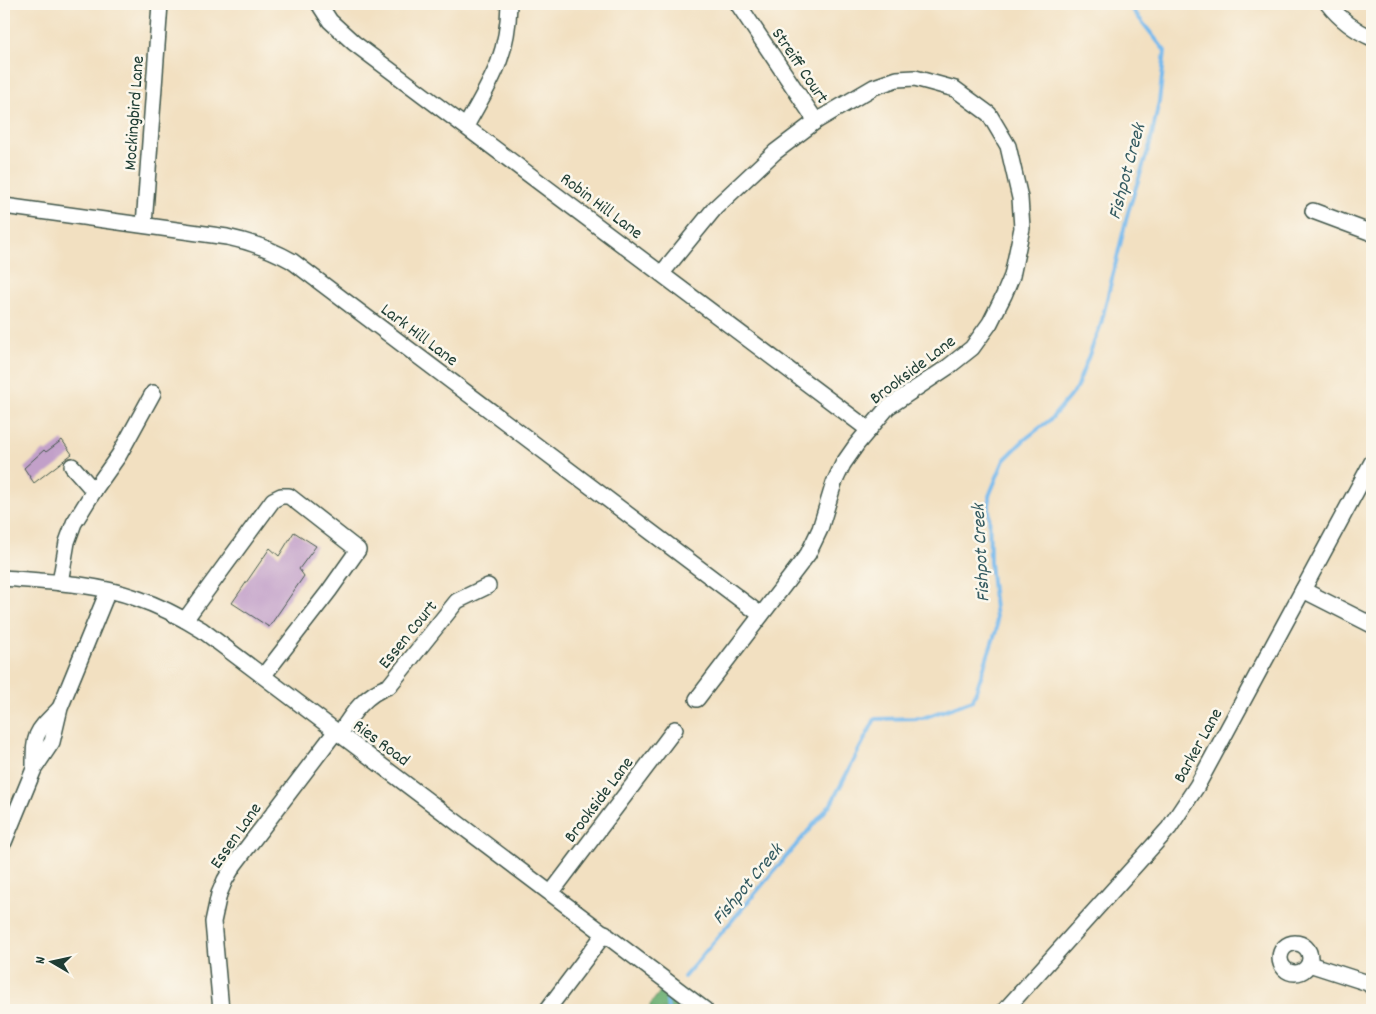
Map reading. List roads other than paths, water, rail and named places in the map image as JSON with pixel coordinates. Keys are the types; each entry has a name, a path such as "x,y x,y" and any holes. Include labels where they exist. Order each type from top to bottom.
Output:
{"street":[{"name":"Mockingbird Lane","path":"144,225 160,4"},
{"name":"Robin Hill Lane","path":"319,4 330,21 354,43 662,273 868,430"},
{"path":"466,126 501,62 506,41 509,4"},
{"name":"Streiff Court","path":"738,4 816,121"},
{"path":"1328,4 1350,26 1372,38"},
{"name":"Brookside Lane","path":"662,273 715,208 735,187 775,152 816,121 874,87 897,80 916,78 956,89 989,114 1012,157 1020,198 1022,228 1018,253 1007,289 990,323 972,348 948,367 888,407 868,430 843,464 834,483 820,529 808,554 697,699"},
{"name":"Lark Hill Lane","path":"4,206 228,237 251,242 292,261 761,615"},
{"path":"1313,211 1372,233"},
{"path":"60,583 67,542 72,529 94,491 120,455 153,393"},
{"name":"Barker Lane","path":"1005,1010 1169,828 1197,786 1372,462"},
{"path":"72,466 94,491"},
{"path":"184,620 273,500 281,496 289,496 358,550 330,591 264,676"},
{"name":"Ries Road","path":"4,578 60,583 108,591 151,603 184,620 218,641 705,1010"},
{"name":"Essen Court","path":"338,732 353,712 376,692 389,686 457,601 488,586"},
{"path":"1303,590 1372,626"},
{"path":"4,842 34,770 36,735 60,708 108,591"},
{"name":"Brookside Lane","path":"551,893 674,729"},
{"name":"Essen Lane","path":"220,1010 213,922 219,894 234,865 338,732"},
{"path":"547,1010 605,933"},
{"path":"1309,964 1371,983"}],"waterway":[{"name":"Fishpot Creek","path":"684,977 831,804 875,719 923,718 973,700 997,628 990,563 989,496 1004,460 1024,440 1051,419 1076,389 1101,324 1128,212 1150,144 1159,102 1165,51 1128,4"},
{"name":"Fishpot Creek","path":"667,1001 668,1010"}]}
